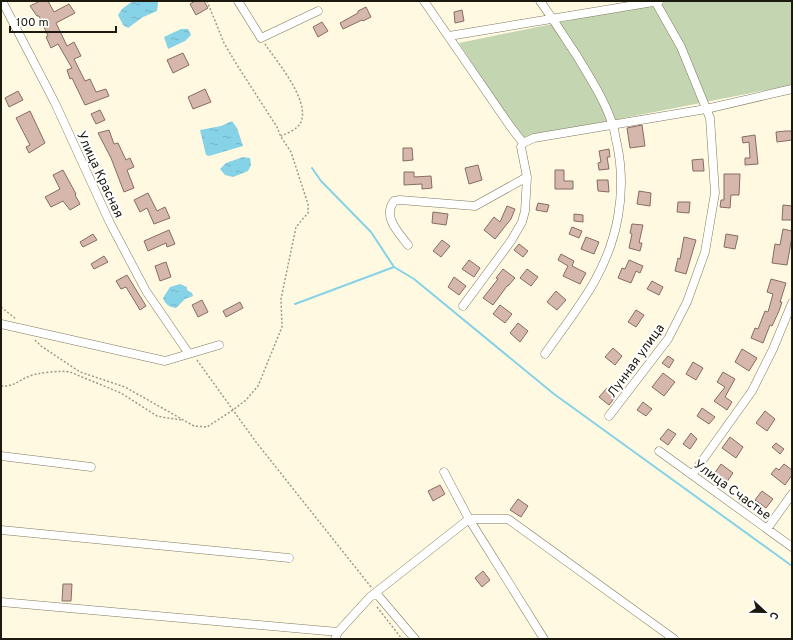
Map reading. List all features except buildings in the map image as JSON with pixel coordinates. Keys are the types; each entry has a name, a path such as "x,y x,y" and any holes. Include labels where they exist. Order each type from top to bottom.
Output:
{"street":[{"name":"Улица Красная","path":"2,1 55,103 110,223 142,284 189,352"},
{"path":"238,1 261,38 318,11"},
{"path":"424,1 523,143"},
{"path":"540,1 594,84 605,106 613,124 620,160 621,181 619,210 614,237 606,259 593,284 545,354"},
{"path":"449,36 657,1"},
{"name":"Лунная улица","path":"609,416 668,339 687,302 705,252 715,193 710,118 681,47 657,1"},
{"path":"463,306 519,229 525,211 527,177 521,147 523,143 534,138 706,109 792,89"},
{"path":"408,245 394,227 390,218 389,210 394,201 400,200 475,206 527,177"},
{"path":"692,475 752,391 774,349 792,302"},
{"path":"1,324 165,361 189,352 220,345"},
{"name":"Улица Счастье","path":"659,451 792,547"},
{"path":"1,456 91,467"},
{"path":"444,472 469,519 544,639"},
{"path":"767,529 792,494"},
{"path":"1,602 336,635 373,595 469,519 508,519 674,639"},
{"path":"1,530 289,558"},
{"path":"373,595 415,639"}],"path":[{"path":"1,307 19,322 41,346 80,372 125,387 194,426 207,427 246,400 258,386 282,327 281,299 296,227 308,213 308,204 291,152 224,43 207,1"},
{"path":"261,38 294,86 303,107 301,122 297,127 281,136"},
{"path":"189,352 199,362 256,442 373,595 402,639"},
{"path":"1,386 12,386 34,374 43,374 63,370 121,393 157,416 184,420"}],"green space":[{"path":"665,1 792,1 792,85 522,138 459,43"}],"water":[{"path":"133,1 157,1 157,11 143,17 128,28 123,25 118,15 122,9"},
{"path":"181,29 188,29 191,35 185,41 168,49 164,37"},
{"path":"232,121 237,128 243,146 209,156 206,155 200,130 221,126"},
{"path":"243,157 250,158 251,165 248,171 233,177 225,175 220,169 226,163"},
{"path":"180,284 187,287 187,290 192,293 193,296 185,299 176,308 167,304 163,298 170,287"}],"waterway":[{"path":"312,168 321,181 371,232 394,267"},
{"path":"295,304 394,267 414,279 554,394 792,566"}]}
